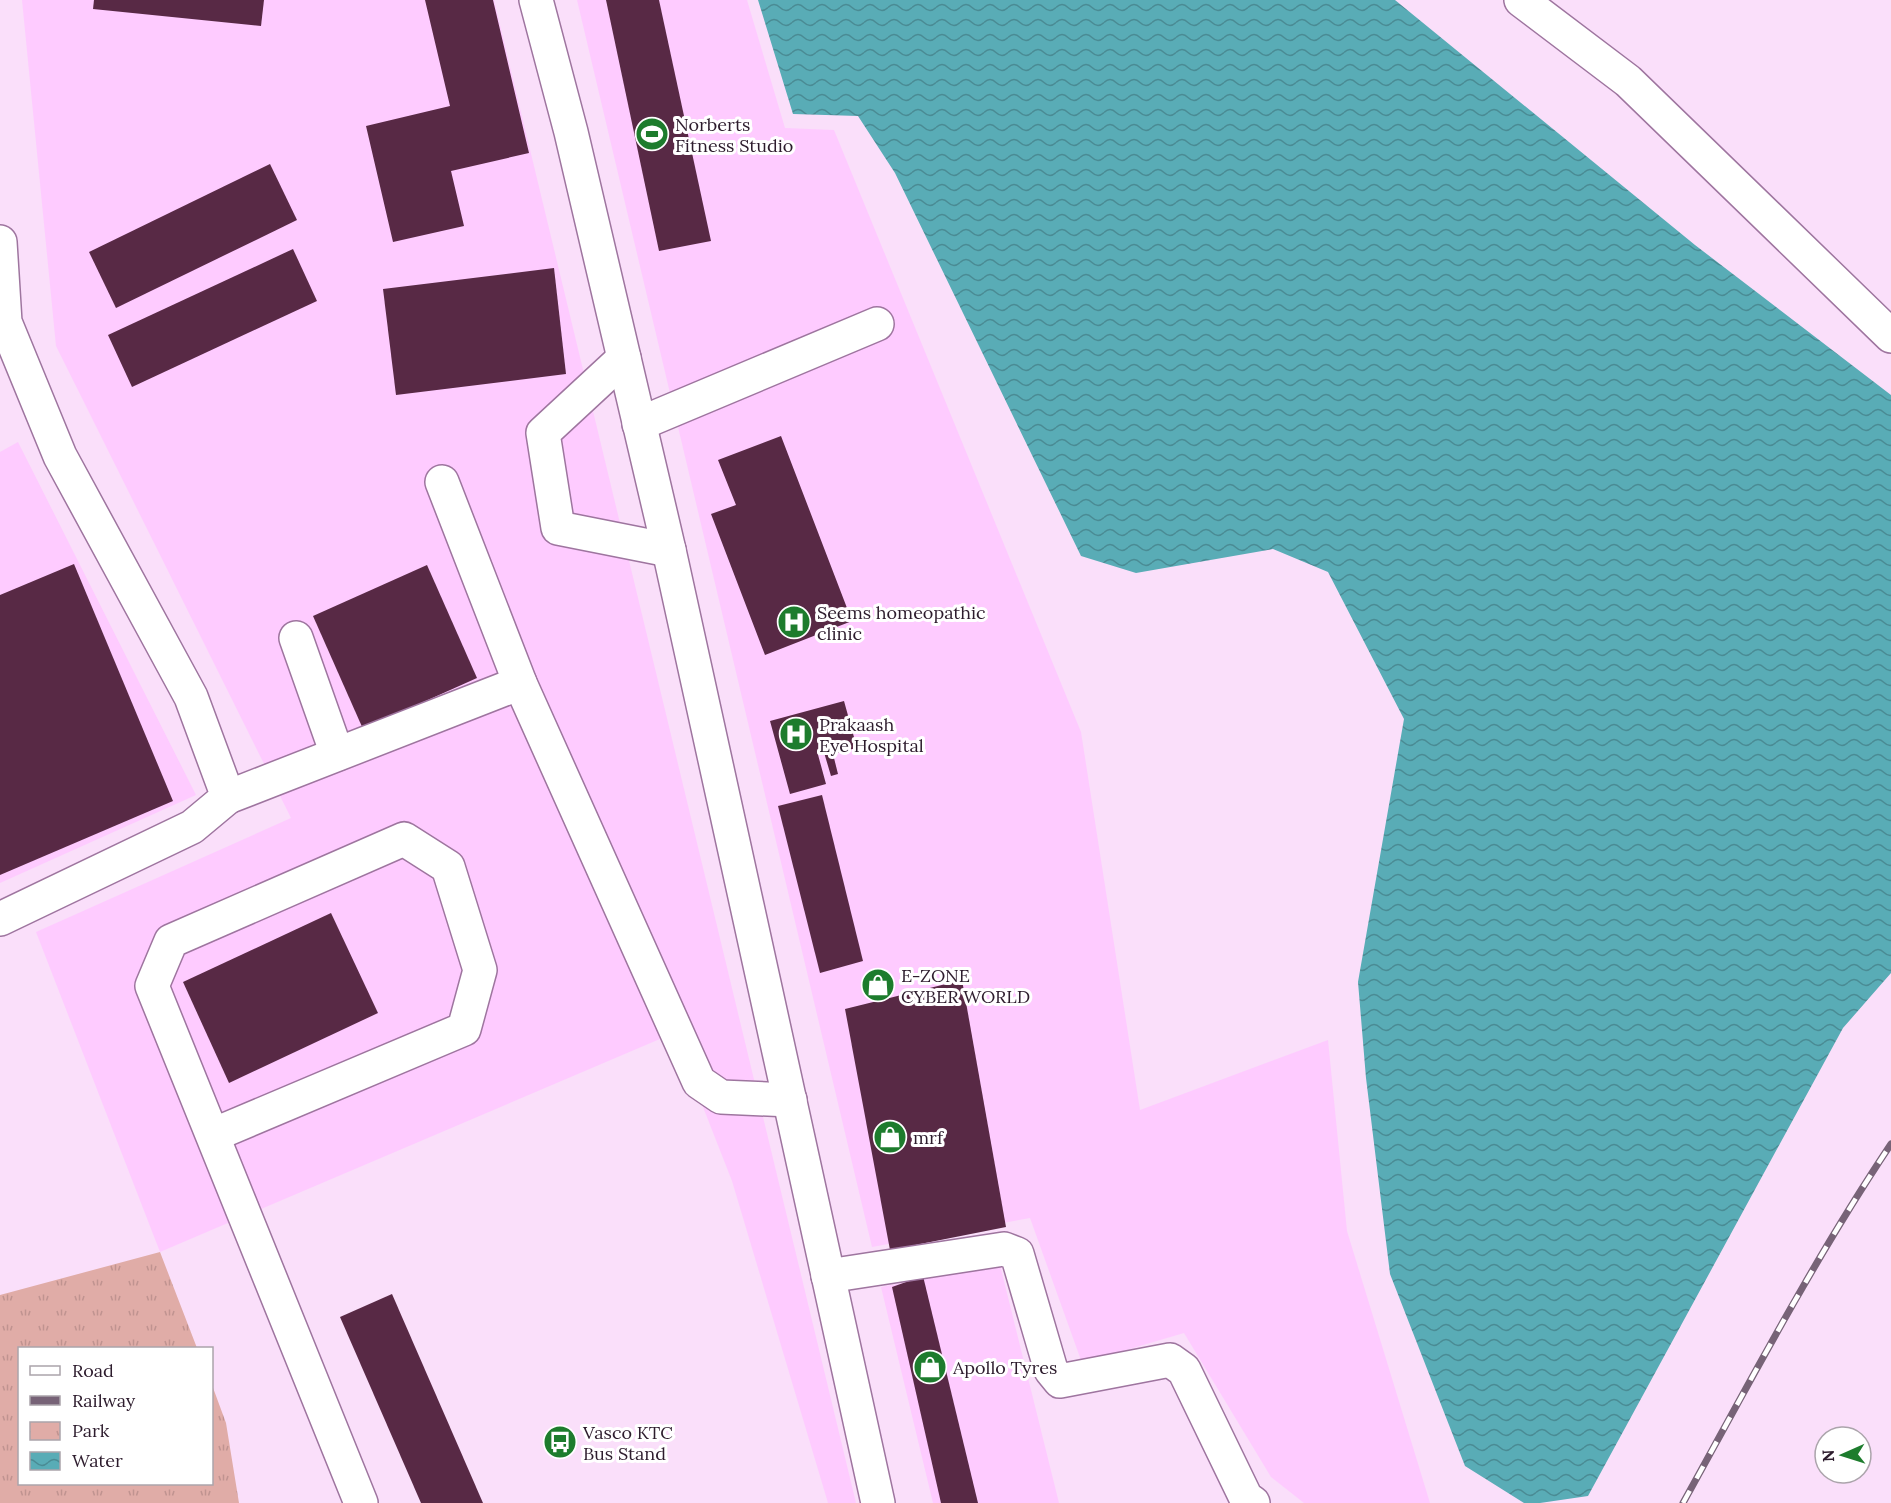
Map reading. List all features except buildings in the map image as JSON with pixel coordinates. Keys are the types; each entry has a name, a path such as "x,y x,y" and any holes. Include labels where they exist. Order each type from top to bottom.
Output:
{"street":[{"path":"536,0 571,132 669,550 878,1503"},
{"path":"1521,0 1628,81 1891,336"},
{"path":"0,242 5,322 9,333 60,456 191,697 228,797"},
{"path":"639,424 877,324"},
{"path":"624,358 543,433 558,528 669,550"},
{"path":"442,482 520,683 699,1082 721,1097 790,1100"},
{"path":"296,638 337,754"},
{"path":"0,919 192,827 228,797 520,683"},
{"path":"213,1136 464,1029 480,970 448,867 404,839 171,940 152,986 361,1503"},
{"path":"828,1276 1004,1249 1017,1254 1051,1370 1060,1381 1170,1360 1184,1370 1246,1498 1253,1503"}],"shaded area":[{"path":"22,0 494,0 856,1503 828,1503 732,1181 674,1033 160,1252 36,932 291,818 56,346"},
{"path":"577,0 747,0 785,128 834,130 1081,732 1140,1110 1328,1040 1347,1231 1430,1503 1304,1503 1271,1477 1184,1333 1082,1363 1030,1218 872,1247"},
{"path":"18,442 196,795 0,883 0,452"},
{"path":"1000,1265 1059,1503 933,1503 881,1287"}],"green space":[{"path":"160,1252 197,1347 18,1347 18,1485 213,1485 213,1388 226,1423 239,1503 0,1503 0,1295"}],"water":[{"path":"758,0 1395,0 1695,245 1891,395 1891,973 1843,1028 1588,1496 1524,1503 1465,1466 1390,1274 1366,1078 1358,982 1404,719 1328,572 1273,549 1136,573 1081,556 895,173 858,116 793,114"}],"railway":[{"path":"1683,1503 1809,1276 1891,1144"}],"place":[{"name":"Norberts Fitness Studio","path":"652,134"},
{"name":"Seems homeopathic clinic","path":"794,622"},
{"name":"Prakaash Eye Hospital","path":"796,734"},
{"name":"E-ZONE CYBER WORLD","path":"878,985"},
{"name":"mrf","path":"890,1137"},
{"name":"Apollo Tyres","path":"930,1367"},
{"name":"Vasco KTC Bus Stand","path":"560,1442"}]}
